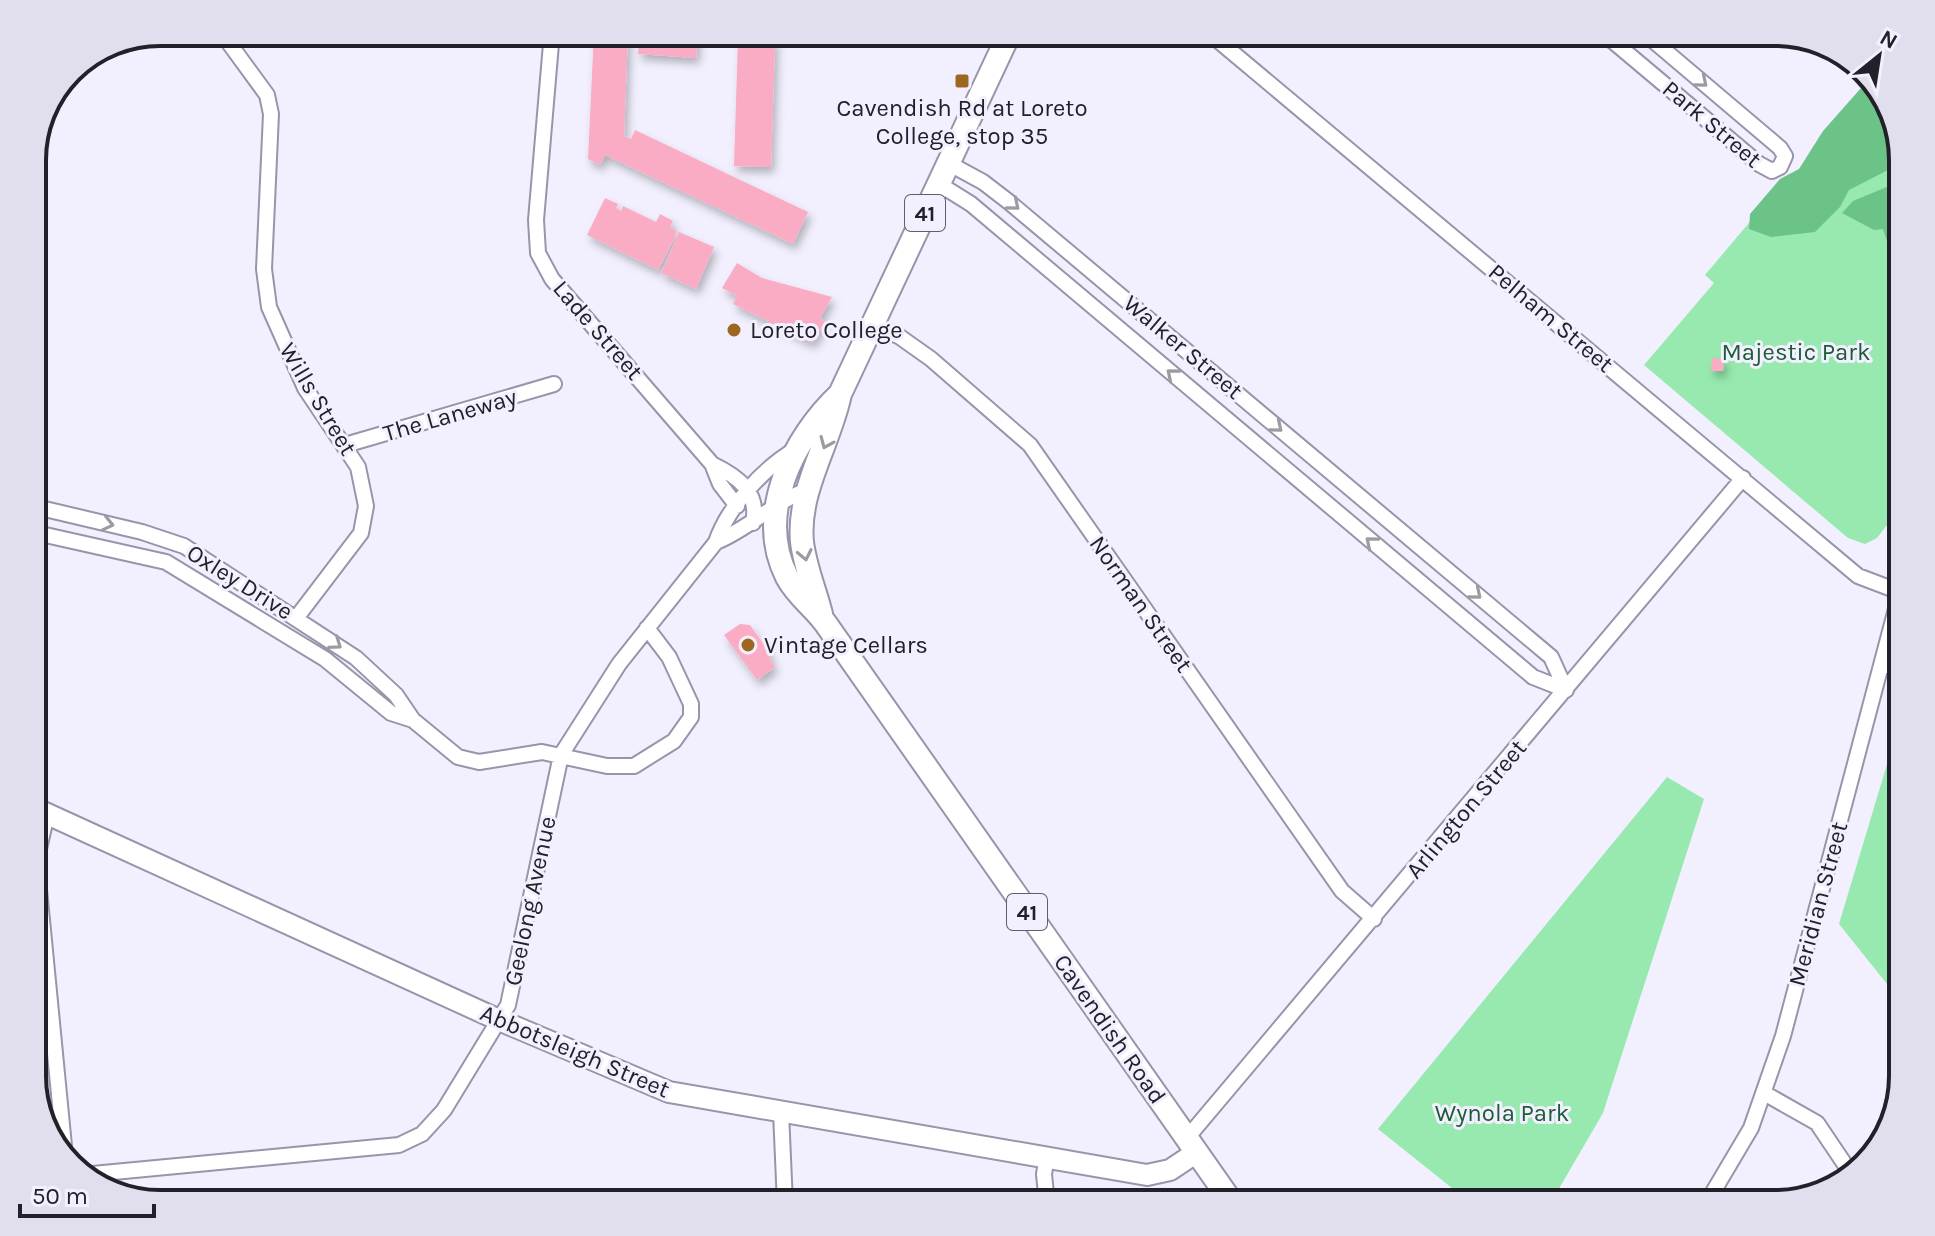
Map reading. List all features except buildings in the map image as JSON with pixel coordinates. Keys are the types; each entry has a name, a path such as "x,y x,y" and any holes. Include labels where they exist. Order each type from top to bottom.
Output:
{"main road":[{"name":"Cavendish Road","path":"823,619 802,541 808,490 834,424 840,394 1003,46"},
{"name":"Cavendish Road","path":"840,394 821,412 801,446 788,470 775,510 777,548 787,576 823,619 1223,1190"}],"street":[{"name":"Wills Street","path":"233,46 267,95 271,114 264,269 269,307 305,388 358,467 366,506 361,533 297,617"},
{"name":"Lade Street","path":"551,46 536,220 538,253 552,279 712,464 720,484 737,506"},
{"name":"Pelham Street","path":"1225,46 1858,576 1889,584"},
{"name":"Park Street","path":"1619,46 1759,164 1770,171 1780,167 1785,156 1777,145 1660,46"},
{"name":"Walker Street","path":"944,173 983,182 1009,202 1551,657 1566,690"},
{"name":"Walker Street","path":"944,173 971,204 1533,677 1566,690"},
{"name":"Norman Street","path":"873,324 900,337 931,359 1030,445 1342,891 1374,919"},
{"name":"The Laneway","path":"345,445 554,384"},
{"name":"Geelong Avenue","path":"101,1173 399,1145 422,1134 444,1110 508,1005 561,755 619,664 716,542 723,523 772,465 801,446"},
{"name":"Lade Street","path":"712,464 731,473 749,492"},
{"name":"Arlington Street","path":"1192,1145 1374,919 1743,478"},
{"name":"Geelong Avenue","path":"716,542 775,510 795,494 808,490"},
{"path":"749,492 754,509 753,523"},
{"name":"Oxley Drive","path":"46,509 142,532 184,546 356,658 396,695 413,720 458,757 479,762 542,752 607,766 634,766 674,741 691,717 691,704 669,657 647,628"},
{"name":"Oxley Drive","path":"46,535 166,562 325,659 391,713 413,720"},
{"path":"1395,561 1412,540"},
{"name":"Meridian Street","path":"1714,1190 1751,1128 1783,1036 1889,635"},
{"path":"1882,663 1889,666"},
{"name":"Abbotsleigh Street","path":"46,813 499,1020 669,1092 1147,1175 1170,1170 1192,1145"},
{"path":"46,961 63,1136"},
{"path":"1764,1093 1817,1123 1845,1165"},
{"path":"781,1112 784,1190"},
{"path":"1046,1190 1047,1156"}],"green space":[{"path":"1854,96 1869,96 1885,131 1889,170 1849,190 1840,207 1815,232 1771,237 1749,229 1750,214 1780,179 1799,169 1823,131"},
{"name":"Majestic Park","path":"1875,105 1885,131 1889,160 1889,522 1877,538 1865,544 1848,538 1644,365 1714,283 1705,275 1775,192"},
{"path":"1889,186 1889,248 1883,229 1874,230 1842,213 1853,201"},
{"path":"1889,758 1889,986 1839,924"},
{"name":"Wynola Park","path":"1667,777 1704,799 1603,1113 1558,1190 1454,1190 1378,1129"}],"place":[{"name":"Cavendish Rd at Loreto College, stop 35","path":"962,81"},
{"name":"Loreto College","path":"734,330"},
{"name":"Vintage Cellars","path":"748,645"}]}
